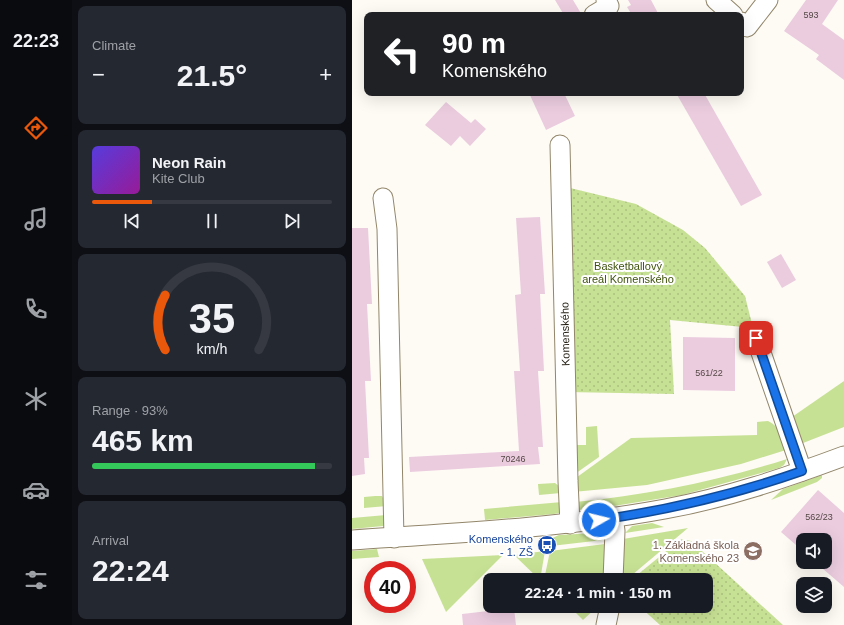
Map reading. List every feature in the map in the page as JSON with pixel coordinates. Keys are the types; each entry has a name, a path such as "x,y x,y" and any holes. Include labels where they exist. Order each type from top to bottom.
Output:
{"street":[{"path":"599,12 610,6 606,0"},
{"path":"716,0 730,12"},
{"path":"744,18 768,0"},
{"name":"Komenského","path":"560,145 570,524"},
{"path":"384,198 387,229 394,538"},
{"path":"756,338 802,471"},
{"path":"352,540 570,524 614,518 665,509 718,497 802,471 844,456"},
{"path":"613,573 614,518"},
{"path":"606,625 609,613"}],"green space":[{"name":"Basketballový areál Komenského","path":"562,186 636,204 683,230 705,248 745,296 753,328 670,320 674,394 566,392"},
{"path":"844,381 844,427 798,445 792,417"},
{"path":"768,421 776,426 782,437 786,450 741,464 647,485 573,492 573,480 631,438 757,435 757,422"},
{"path":"597,426 599,457 572,476 572,445 586,445 586,427"},
{"path":"787,459 784,465 779,468 682,495 583,511 577,508 575,502 682,486 735,474"},
{"path":"822,475 822,478 817,482 771,500 783,489"},
{"path":"555,483 560,487 561,493 539,495 538,484"},
{"path":"382,496 387,506 364,508 364,497"},
{"path":"562,502 563,507 559,513 485,520 484,509"},
{"path":"386,515 387,522 383,526 352,529 352,518"},
{"path":"652,523 664,527 625,533 632,526"},
{"path":"688,528 634,573 620,573 623,539"},
{"path":"595,533 600,535 603,540 551,546 550,539 559,535"},
{"path":"681,539 691,541 783,625 660,625 647,613 713,613 713,573 640,573"},
{"path":"605,544 607,549 607,573 545,573 550,551"},
{"path":"377,549 379,557 352,559 352,551"},
{"path":"545,551 541,573 533,573 514,555"},
{"path":"503,555 485,573 483,573 483,575 446,612 422,559"},
{"path":"576,613 590,613 583,620"}],"building":[{"path":"555,0 573,0 580,12 562,12"},
{"path":"628,0 651,0 657,12 630,12 627,7 631,5"},
{"path":"806,0 838,0 822,24 844,40 844,80 816,59 819,55 784,31"},
{"path":"530,96 565,96 575,116 546,130"},
{"path":"678,96 706,96 762,195 741,206"},
{"path":"446,102 471,123 475,119 486,129 470,146 460,136 451,146 425,125"},
{"path":"540,217 545,294 540,294 544,371 538,371 543,447 538,447 540,464 410,472 409,457 519,451 514,371 520,371 515,295 521,294 516,218"},
{"path":"352,228 368,228 372,304 367,304 371,381 365,381 369,458 364,458 365,474 352,476"},
{"path":"781,254 796,280 782,288 767,262"},
{"path":"683,337 735,338 735,391 683,390"},
{"path":"818,490 844,513 844,587 823,569 832,569 832,533 796,533 796,545 781,532"},
{"path":"483,612 483,613 515,613 516,625 463,625 462,614"}],"place":[{"name":"Komenského - 1. ZŠ","path":"547,545"},
{"name":"1. Základná škola Komenského 23","path":"753,551"}],"route":[{"path":"599,520 665,509 718,497 766,484 802,471 756,338"}]}
